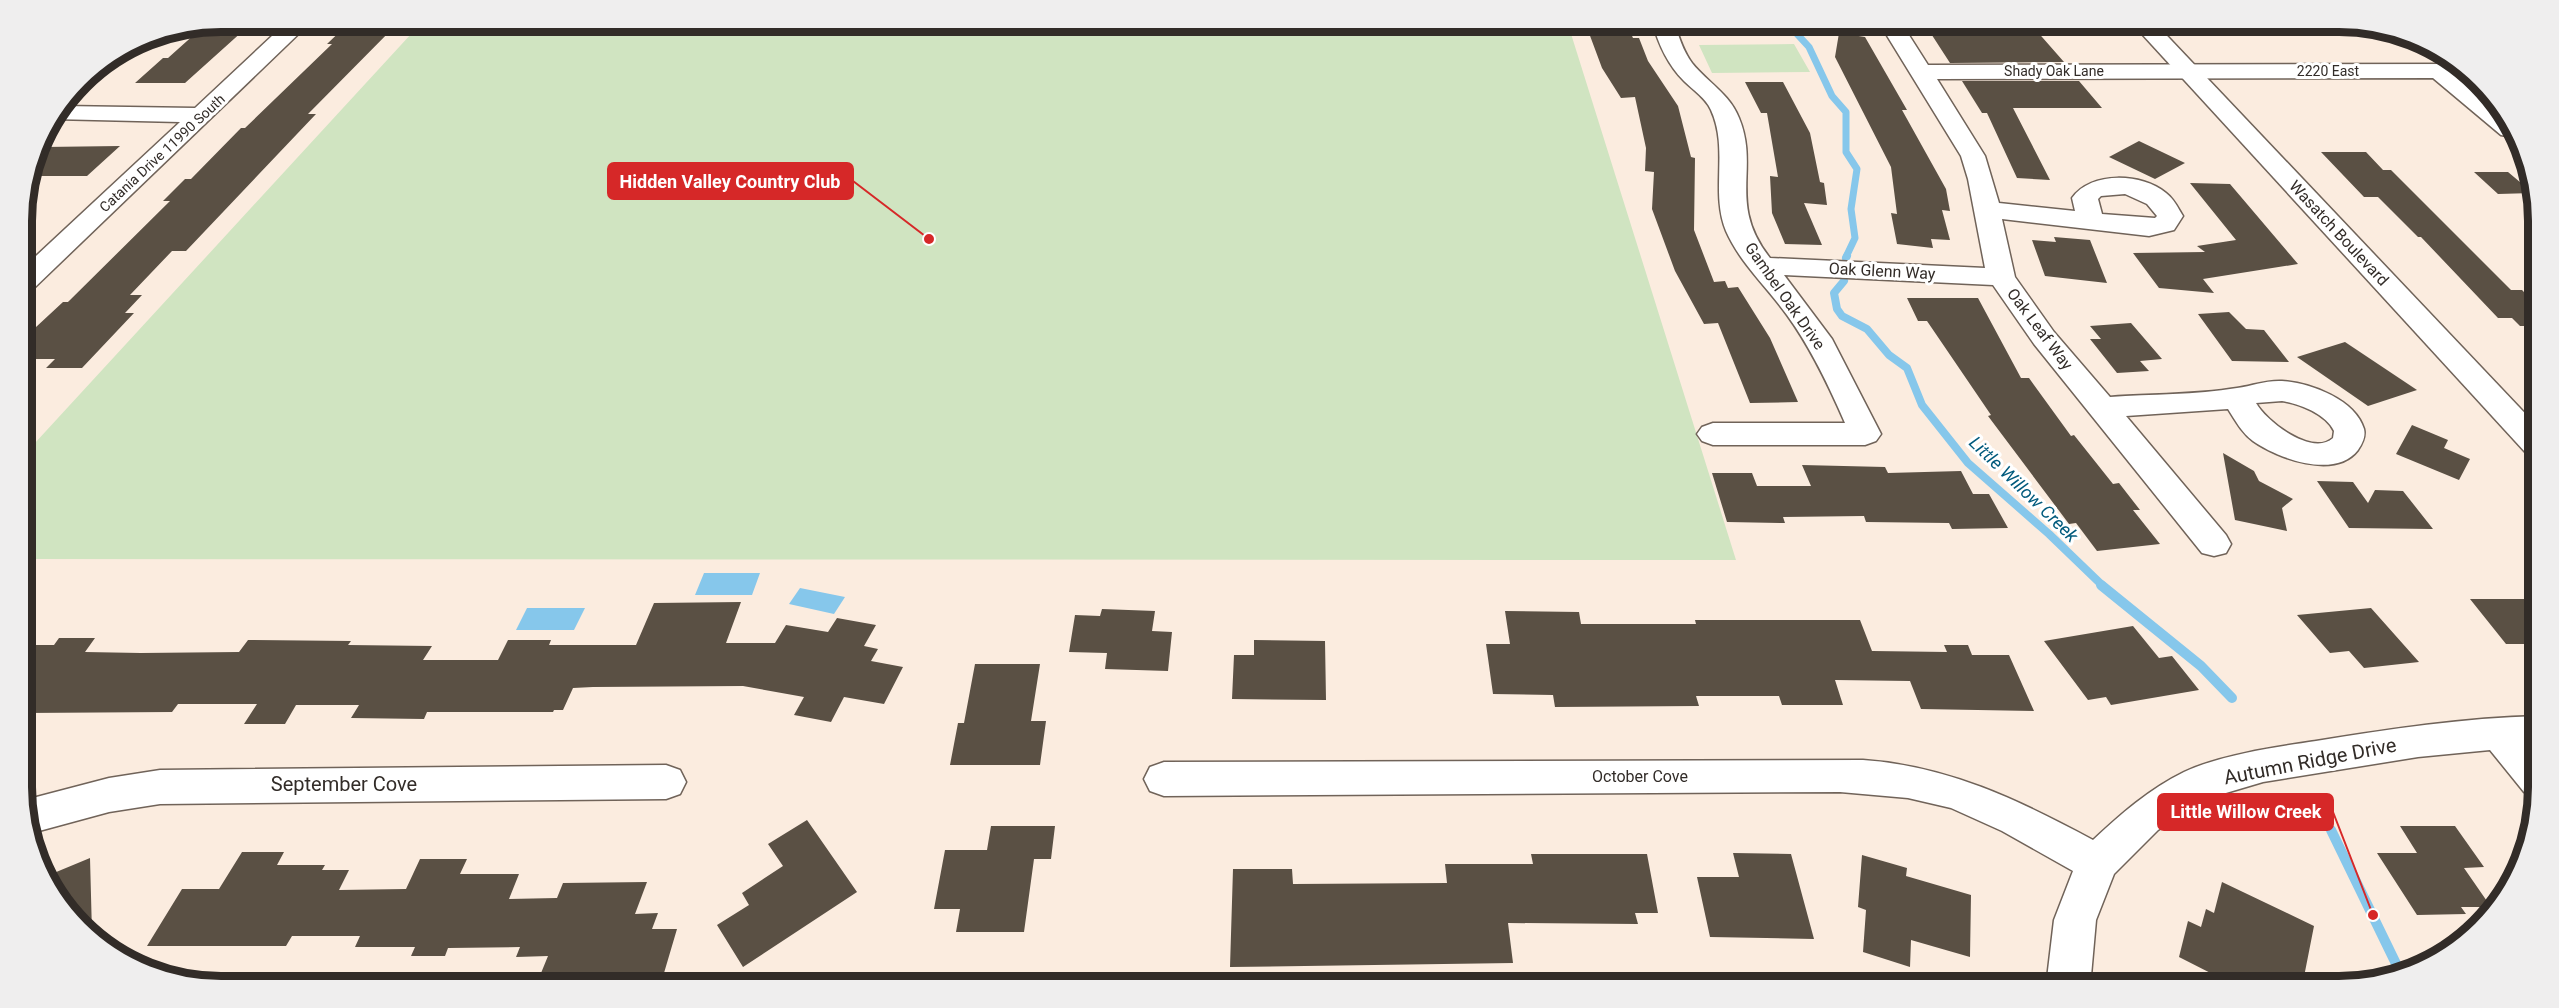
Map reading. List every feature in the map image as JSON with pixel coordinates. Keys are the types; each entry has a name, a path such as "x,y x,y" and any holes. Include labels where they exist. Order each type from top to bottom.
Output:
{"street":[{"name":"Catania Drive 11990 South","path":"32,275 290,32"},
{"name":"Gambel Oak Drive","path":"1667,32 1676,57 1724,111 1731,133 1733,210 1738,227 1762,266 1820,342 1844,386 1865,434 1713,434"},
{"name":"Oak Leaf Way","path":"1896,32 1973,156 2001,277 2044,338 2214,544"},
{"name":"Wasatch Boulevard","path":"2151,32 2528,436"},
{"name":"Shady Oak Lane","path":"1920,72 2188,71"},
{"name":"2220 East","path":"2188,71 2454,71"},
{"path":"2439,71 2498,120"},
{"path":"65,112 203,115"},
{"path":"1987,209 2090,221"},
{"name":"Oak Glenn Way","path":"1762,266 2001,277"},
{"path":"2101,408 2237,398"},
{"name":"Autumn Ridge Drive","path":"2069,976 2075,920 2097,863 2144,818 2198,784 2264,765 2418,741 2528,732"},
{"path":"2499,733 2528,768"},
{"name":"October Cove","path":"1164,779 1828,775 1885,777 1931,786 1975,800 2097,863"},
{"name":"September Cove","path":"34,815 109,795 160,787 666,782"}],"green space":[{"path":"413,32 1570,32 1736,560 32,559 32,446"},
{"path":"1794,44 1810,72 1712,73 1699,45"}],"water":[{"path":"704,573 760,573 752,595 695,595"},
{"path":"800,588 845,597 834,614 789,604"},
{"path":"527,608 585,608 574,630 516,630"}],"building":[{"path":"242,32 185,83 135,83 163,58 168,58 196,33"},
{"path":"340,32 389,32 308,114 316,114 186,251 172,251 130,295 142,295 125,313 134,313 82,368 46,368 55,359 32,359 32,331 63,302 68,302 170,201 163,201 185,179 191,179 241,128 245,128 332,44 327,44"},
{"path":"1589,32 1630,32 1633,38 1639,38 1648,61 1678,106 1691,157 1695,158 1694,230 1714,282 1725,281 1728,288 1738,287 1770,338 1798,402 1750,403 1718,323 1704,324 1675,271 1652,209 1654,172 1645,171 1646,148 1635,97 1621,98 1602,68"},
{"path":"1930,32 2038,32 2064,62 1950,63"},
{"path":"1839,33 1865,37 1907,110 1902,110 1946,189 1950,211 1942,210 1950,240 1931,239 1933,248 1897,244 1891,213 1897,214 1891,167 1835,57"},
{"path":"1962,81 2079,81 2102,108 2013,108 2050,180 2017,178 1987,113 1982,113"},
{"path":"1745,82 1783,82 1810,133 1820,182 1824,183 1827,205 1804,203 1822,245 1785,244 1772,213 1770,176 1778,177 1767,113 1761,113"},
{"path":"2139,141 2185,163 2155,179 2109,157"},
{"path":"120,146 87,176 37,176 47,147"},
{"path":"2321,152 2366,152 2383,170 2391,170 2511,290 2522,290 2528,296 2528,326 2520,326 2512,318 2498,318 2421,237 2418,237 2378,197 2364,197"},
{"path":"2474,172 2508,172 2524,185 2525,193 2498,194"},
{"path":"2190,183 2230,184 2298,264 2203,279 2214,293 2159,288 2133,253 2205,252 2197,246 2236,240"},
{"path":"2054,237 2090,240 2107,283 2045,276 2032,240 2056,242"},
{"path":"1907,298 1978,298 2021,378 2029,378 2071,436 2074,435 2113,484 2119,483 2140,510 2133,510 2160,544 2097,551 2076,523 2069,524 1988,416 1991,415 1927,321 1918,321"},
{"path":"2229,312 2246,329 2264,330 2289,362 2232,361 2198,314"},
{"path":"2131,323 2162,359 2140,361 2149,371 2117,373 2090,339 2101,339 2090,326"},
{"path":"2345,342 2417,390 2368,406 2297,357"},
{"path":"2412,425 2448,440 2444,448 2470,459 2459,480 2396,454"},
{"path":"2223,453 2254,471 2259,481 2293,499 2282,508 2287,531 2235,520"},
{"path":"1802,465 1885,467 1888,473 1961,471 1973,494 1989,494 2008,528 1952,529 1949,523 1866,522 1864,516 1783,517 1785,523 1727,522 1712,473 1752,473 1757,486 1811,486"},
{"path":"2317,481 2353,482 2368,503 2375,490 2403,491 2433,529 2349,528"},
{"path":"2470,599 2528,599 2528,644 2506,644"},
{"path":"741,602 726,643 775,643 786,625 828,632 837,618 876,625 864,646 878,649 871,661 903,667 884,704 844,697 831,722 794,715 804,697 743,686 573,688 563,710 553,712 427,712 424,719 351,718 359,705 296,705 285,724 244,724 257,704 178,704 172,712 32,713 32,645 54,645 59,638 95,638 85,652 239,652 248,640 351,641 348,645 432,646 423,660 498,660 508,640 551,640 549,645 636,645 654,603"},
{"path":"2371,608 2419,662 2364,668 2349,651 2330,653 2297,615"},
{"path":"1102,609 1155,611 1152,631 1172,632 1168,671 1105,669 1107,653 1069,652 1075,615 1100,616"},
{"path":"1505,611 1579,612 1581,624 1696,624 1695,620 1860,620 1872,651 1947,652 1944,645 1968,645 1972,655 2009,655 2034,711 1921,709 1910,681 1835,680 1843,705 1782,705 1779,696 1696,696 1699,706 1555,707 1553,695 1493,694 1486,644 1510,644"},
{"path":"2133,626 2159,658 2172,656 2199,690 2111,705 2106,697 2088,700 2044,641"},
{"path":"1254,640 1325,641 1326,700 1232,699 1234,655 1254,655"},
{"path":"975,664 1040,664 1031,721 1046,721 1040,765 950,765 958,723 964,723"},
{"path":"807,820 857,892 743,967 717,925 749,905 742,893 783,866 768,844"},
{"path":"991,826 1055,826 1051,859 1034,859 1024,932 956,932 960,909 934,909 945,850 987,850"},
{"path":"2400,826 2455,826 2484,867 2464,868 2488,903 2484,907 2461,907 2466,914 2417,915 2377,853 2417,853"},
{"path":"242,852 284,852 277,865 325,865 322,870 349,870 339,890 406,889 420,859 467,859 460,874 519,874 509,899 557,898 563,883 647,882 635,914 658,913 652,929 677,929 664,973 571,974 570,976 540,976 548,956 516,957 520,947 448,948 445,956 411,956 415,947 355,947 360,936 292,936 286,946 147,946 182,889 219,889"},
{"path":"1733,853 1791,854 1814,939 1710,937 1697,877 1739,877"},
{"path":"1531,854 1647,854 1658,913 1635,913 1638,924 1508,923 1513,963 1230,967 1233,869 1292,869 1293,884 1447,883 1445,864 1533,864"},
{"path":"1862,855 1907,868 1906,876 1971,895 1970,957 1911,940 1910,967 1863,952 1866,910 1858,907"},
{"path":"90,858 92,926 63,893 52,874"},
{"path":"2222,882 2314,926 2304,976 2216,976 2179,957 2188,921 2201,927 2206,909 2214,913"}],"waterway":[{"name":"Little Willow Creek","path":"1795,32 1809,47 1832,96 1846,112 1846,152 1857,169 1851,209 1855,238 1846,257"},
{"name":"Little Willow Creek","path":"1844,281 1834,293 1837,309 1842,316 1867,329 1889,355 1907,368 1922,405 1968,463 2049,534 2103,586"},
{"name":"Little Willow Creek","path":"2101,585 2201,666 2232,698"},
{"name":"Little Willow Creek","path":"2331,830 2397,967"}],"place":[{"name":"Hidden Valley Country Club","path":"929,239"},
{"name":"Little Willow Creek","path":"2373,915"}]}
